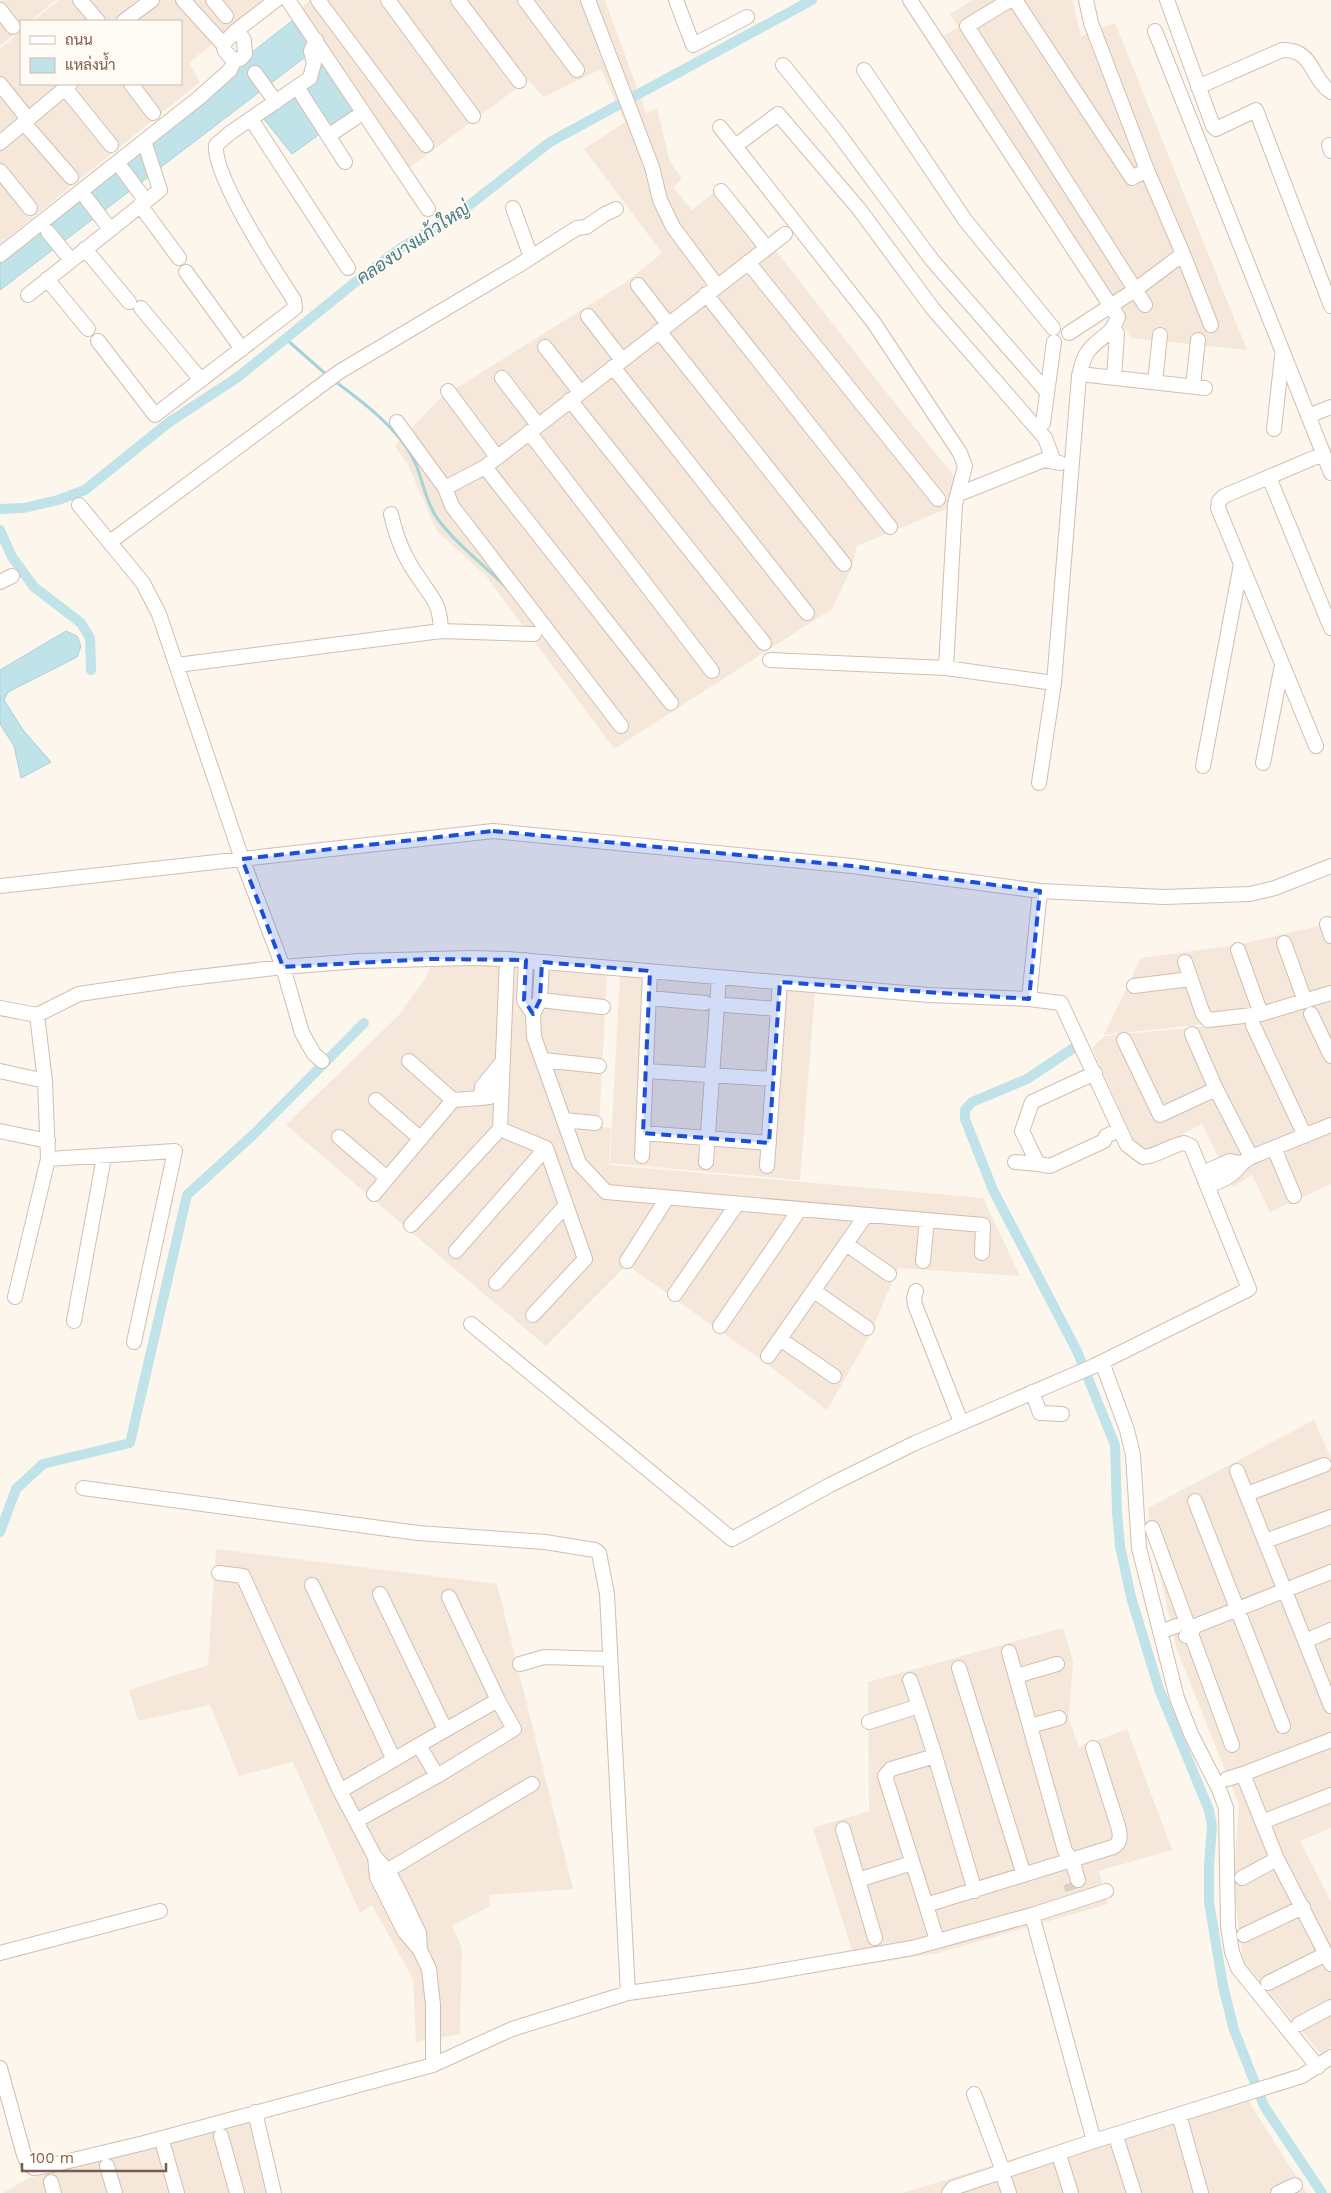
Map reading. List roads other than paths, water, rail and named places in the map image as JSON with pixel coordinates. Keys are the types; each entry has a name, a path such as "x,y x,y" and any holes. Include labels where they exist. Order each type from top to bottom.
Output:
{"street":[{"path":"80,0 97,20"},
{"path":"125,20 137,4 152,0"},
{"path":"183,0 224,44 225,50 234,61"},
{"path":"213,0 226,16"},
{"path":"224,44 237,30 276,0"},
{"path":"288,0 428,209"},
{"path":"318,0 426,145"},
{"path":"388,0 473,116"},
{"path":"458,0 519,81"},
{"path":"525,0 577,70"},
{"path":"588,0 652,167 660,200 672,227 712,290 890,527"},
{"path":"676,0 693,44 747,17"},
{"path":"910,0 1118,317 1113,330 1090,349 1082,364 1080,374 1054,683 1039,782"},
{"path":"1010,0 967,26 1145,305"},
{"path":"1015,0 1132,178 1147,170"},
{"path":"1086,0 1091,23 1147,170 1184,254 1211,325"},
{"path":"1167,0 1198,87 1216,129 1256,110 1331,306"},
{"path":"0,10 13,27"},
{"path":"0,255 230,70 234,61 240,59 245,54 244,40 237,30"},
{"path":"1155,31 1331,473"},
{"path":"98,341 155,415 295,308 294,300 261,248 224,177 215,155 216,145 310,78 314,63 311,51 316,40"},
{"path":"1198,87 1282,50 1293,50 1307,60 1331,92"},
{"path":"783,65 835,129 932,260 1047,392"},
{"path":"864,70 965,220 1054,335"},
{"path":"255,73 276,102"},
{"path":"0,84 70,177"},
{"path":"132,85 153,113"},
{"path":"0,144 67,86 110,146"},
{"path":"297,87 345,162"},
{"path":"738,144 778,114 859,209 933,309 1045,438 1054,462"},
{"path":"328,136 355,118"},
{"path":"250,119 348,268"},
{"path":"720,127 874,323 960,453 965,466 955,504 946,668"},
{"path":"28,295 160,190 144,141"},
{"path":"123,170 179,258"},
{"path":"0,171 30,208"},
{"path":"721,191 767,248"},
{"path":"87,199 110,229"},
{"path":"512,208 531,257"},
{"path":"110,542 334,376 577,228 586,227 604,214 616,210"},
{"path":"48,232 71,260"},
{"path":"445,488 485,467 785,234"},
{"path":"85,249 201,380"},
{"path":"1043,423 1054,335 1058,326 1064,326 1068,333 1110,304 1135,290 1184,254"},
{"path":"748,262 938,499"},
{"path":"186,272 242,349"},
{"path":"47,279 88,329"},
{"path":"638,285 664,327 844,564"},
{"path":"588,316 617,363 807,613"},
{"path":"1114,378 1117,333"},
{"path":"1155,382 1160,335"},
{"path":"1080,374 1199,387 1198,340"},
{"path":"545,347 575,396 764,643"},
{"path":"1274,429 1282,353"},
{"path":"502,378 533,428 712,671"},
{"path":"448,391 497,457"},
{"path":"1308,416 1331,407"},
{"path":"396,422 445,488 452,506 621,726"},
{"path":"1316,746 1218,508 1219,501 1224,496 1323,454"},
{"path":"964,492 1044,460 1071,465"},
{"path":"485,467 671,703"},
{"path":"1269,477 1331,628"},
{"path":"79,505 143,583 151,597 177,665 242,859 283,967 302,1033 314,1054 322,1061"},
{"path":"391,514 402,549 419,579 438,606 441,631"},
{"path":"1203,766 1242,564"},
{"path":"177,665 441,631 534,634"},
{"path":"770,660 946,668 1054,683"},
{"path":"1263,763 1282,664"},
{"path":"0,886 385,841 500,831 846,866 1040,890 1164,897 1250,894 1274,888 1331,866"},
{"path":"1029,999 1040,890"},
{"path":"1284,943 1305,1001"},
{"path":"1238,950 1257,1019 1305,1136"},
{"path":"411,1225 500,1129 507,959"},
{"path":"0,1008 37,1015 79,994 283,967 359,961 507,959 929,995 1029,999 1061,1003 1127,1145 1143,1157 1154,1157 1176,1145 1184,1143 1191,1146 1249,1289 1093,1367 961,1422 830,1485 732,1539 471,1324"},
{"path":"526,960 524,1000 533,1014"},
{"path":"542,962 540,1000 533,1014 534,1037 579,1163 606,1192 982,1225 982,1253"},
{"path":"1185,962 1203,1014 1208,1020 1257,1019 1331,993"},
{"path":"642,1156 650,971"},
{"path":"706,1162 719,977"},
{"path":"1134,986 1190,979"},
{"path":"767,1166 780,982"},
{"path":"649,998 705,1003"},
{"path":"540,1000 604,1007"},
{"path":"726,1005 778,1009"},
{"path":"1311,1014 1331,1056"},
{"path":"15,1297 48,1159 45,1081 37,1015"},
{"path":"1192,1034 1246,1160"},
{"path":"1124,1040 1160,1115 1216,1089"},
{"path":"543,1060 599,1066"},
{"path":"409,1061 453,1100 490,1097 502,1082"},
{"path":"481,1098 482,1087 503,1062"},
{"path":"0,1071 45,1081"},
{"path":"646,1071 774,1079"},
{"path":"1038,1164 1022,1131 1032,1102 1095,1073"},
{"path":"376,1100 421,1139"},
{"path":"374,1194 453,1100"},
{"path":"564,1120 595,1123"},
{"path":"1205,1180 1229,1176 1246,1160 1330,1127"},
{"path":"500,1129 546,1148 584,1259 533,1315"},
{"path":"1104,1141 1106,1136 1119,1130"},
{"path":"0,1131 48,1141"},
{"path":"643,1133 770,1143"},
{"path":"339,1137 387,1178"},
{"path":"1015,1162 1050,1166 1104,1141 1127,1145"},
{"path":"456,1251 546,1148"},
{"path":"1274,1148 1294,1196"},
{"path":"48,1159 104,1157 175,1151 134,1342"},
{"path":"74,1321 104,1157"},
{"path":"627,1261 667,1198"},
{"path":"676,1294 737,1204"},
{"path":"496,1283 566,1205"},
{"path":"720,1326 800,1209"},
{"path":"768,1356 866,1215"},
{"path":"923,1261 927,1220"},
{"path":"846,1244 889,1274"},
{"path":"916,1290 915,1305 961,1422"},
{"path":"814,1291 867,1328"},
{"path":"780,1339 834,1376"},
{"path":"1093,1367 1127,1430 1133,1456 1139,1548 1177,1698 1191,1734 1220,1789 1226,1808 1226,1882 1228,1926 1232,1952 1238,1968 1318,2067"},
{"path":"1032,1392 1040,1413 1062,1414"},
{"path":"1246,1494 1324,1465"},
{"path":"1237,1471 1305,1641 1327,1686 1331,1706"},
{"path":"83,1488 418,1533 545,1542 594,1550 601,1558 607,1594 628,1993"},
{"path":"1195,1501 1283,1726"},
{"path":"1265,1541 1331,1517"},
{"path":"1152,1528 1185,1630 1232,1745"},
{"path":"1164,1646 1185,1630 1331,1572"},
{"path":"219,1573 242,1576 340,1791 383,1874 419,1933 420,1950 429,1969 433,2005 433,2065"},
{"path":"312,1585 394,1760"},
{"path":"380,1594 445,1729"},
{"path":"356,1821 437,1776 514,1729 498,1700 449,1597"},
{"path":"1160,1632 1185,1630"},
{"path":"1305,1641 1331,1630"},
{"path":"1009,1652 1076,1889"},
{"path":"520,1664 544,1657 610,1659"},
{"path":"1016,1676 1058,1664"},
{"path":"959,1668 1024,1875"},
{"path":"910,1680 935,1756 975,1891"},
{"path":"340,1791 498,1700"},
{"path":"869,1722 918,1706"},
{"path":"1030,1726 1059,1718"},
{"path":"1227,1779 1331,1740"},
{"path":"419,1745 437,1776"},
{"path":"926,1905 1024,1875 1067,1858 1114,1847 1120,1838 1093,1748"},
{"path":"935,1756 891,1769 884,1776 935,1934"},
{"path":"1243,1774 1277,1859 1329,1959 1268,1983"},
{"path":"383,1874 532,1784"},
{"path":"1262,1822 1331,1795"},
{"path":"842,1829 876,1938"},
{"path":"1242,1878 1277,1859"},
{"path":"858,1880 912,1863"},
{"path":"0,2068 20,2144 28,2164 34,2168 111,2151 433,2065 512,2030 628,1993 750,1976 903,1950 1032,1915 1076,1889 1106,1891"},
{"path":"1244,1935 1302,1907"},
{"path":"0,1953 160,1911"},
{"path":"1032,1915 1094,2141"},
{"path":"1299,2024 1331,2008"},
{"path":"949,2193 953,2188 1005,2182 1094,2141 1302,2076 1331,2057"},
{"path":"974,2094 1005,2182"},
{"path":"255,2112 274,2193"},
{"path":"1179,2115 1201,2193"},
{"path":"221,2136 237,2193"},
{"path":"1118,2143 1134,2193"},
{"path":"164,2148 177,2193"},
{"path":"1061,2161 1071,2193"},
{"path":"107,2166 115,2193"},
{"path":"1278,2193 1295,2185"}],"water":[{"path":"297,17 317,48 0,290 0,249"},
{"path":"325,63 353,110 292,154 259,113"},
{"path":"66,631 77,636 81,646 77,657 8,692 4,700 23,730 51,762 21,778 14,746 0,724 0,670"}],"waterway":[{"name":"คลองบางแก้วใหญ่","path":"0,509 24,508 58,500 85,490 168,423 238,377 402,247 458,214 550,142 812,0"},
{"path":"286,339 328,376"},
{"path":"333,380 368,407 401,440 410,452 427,499 437,518 461,545 505,586"},
{"path":"0,530 12,557 34,587 81,623 90,638 91,670"},
{"path":"0,1532 16,1489 43,1464 130,1443 187,1195 254,1134 364,1023"},
{"path":"1075,1047 1027,1079 972,1102 965,1110 965,1119 993,1190 1077,1351 1115,1445 1120,1546 1131,1597 1159,1689 1209,1810 1212,1826 1209,1902 1223,1986 1234,2030 1264,2106 1322,2193"}],"tunnel":[{"path":"1070,1883 1072,1890"}]}
